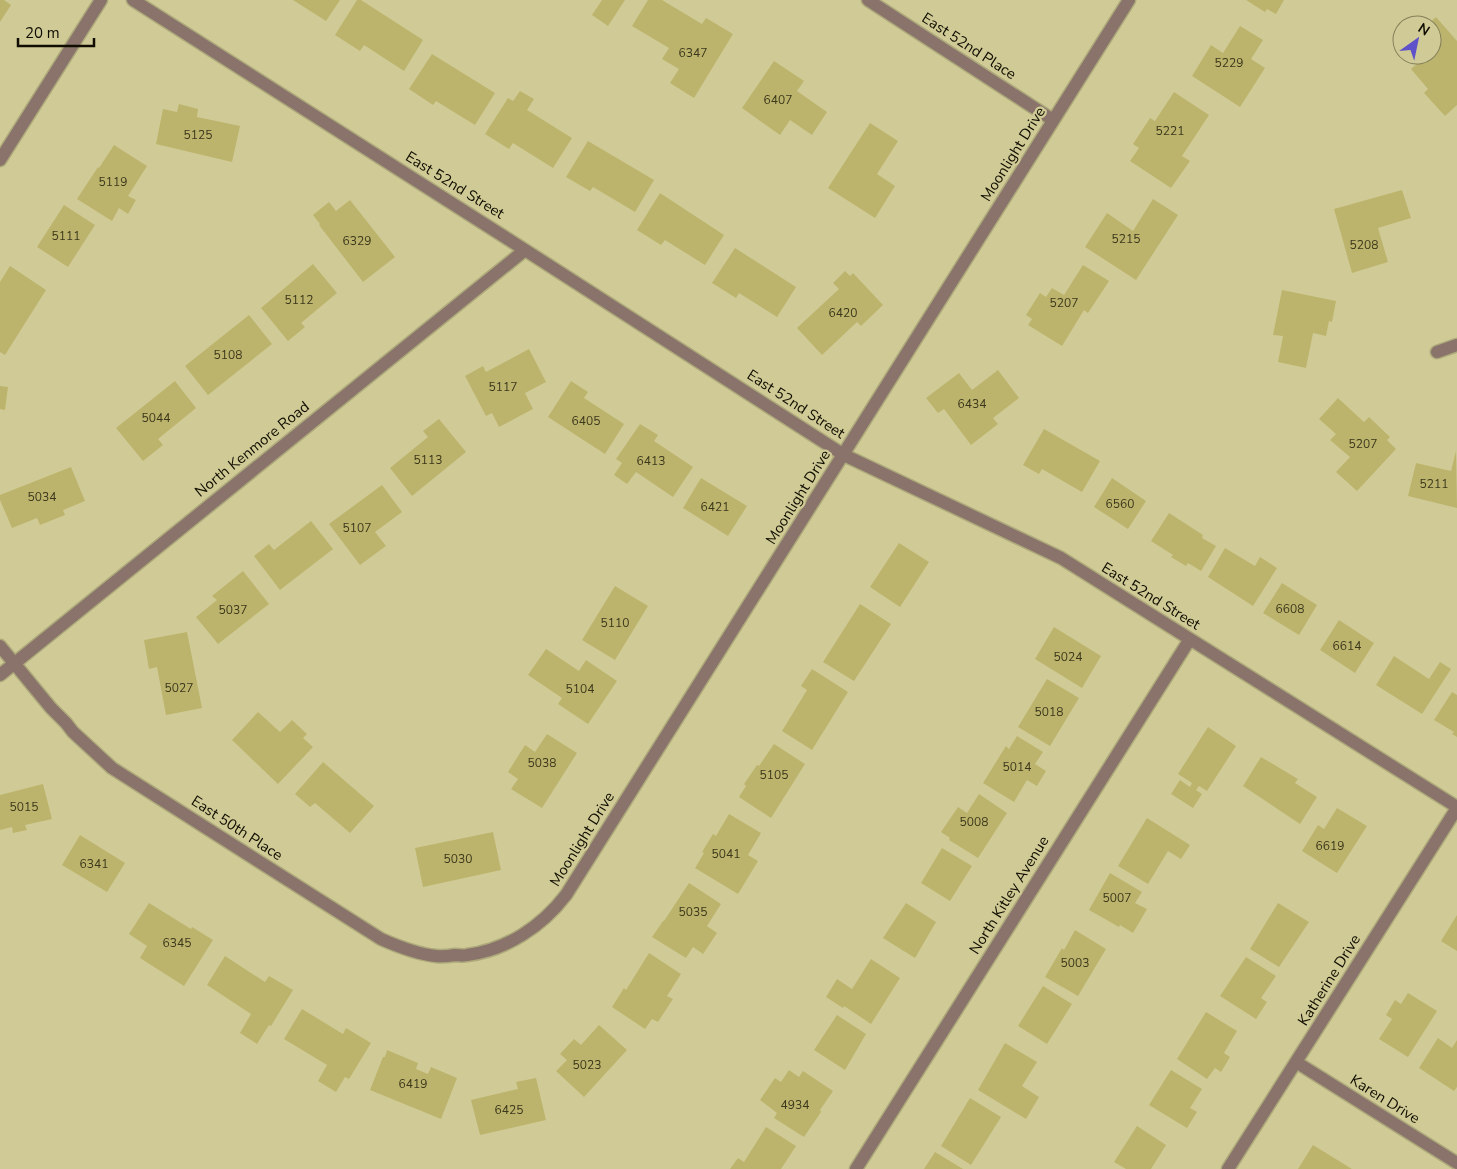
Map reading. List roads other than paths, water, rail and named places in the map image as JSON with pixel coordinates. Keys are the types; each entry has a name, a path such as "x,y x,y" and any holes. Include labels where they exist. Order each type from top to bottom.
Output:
{"street":[{"path":"0,160 101,0"},
{"name":"East 52nd Street","path":"133,0 844,455 1061,558 1457,807"},
{"name":"East 52nd Place","path":"868,0 1053,120"},
{"name":"Moonlight Drive","path":"479,952 499,947 528,932 544,920 566,895 1129,0"},
{"name":"North Kenmore Road","path":"0,675 525,250"},
{"path":"1437,352 1457,345"},
{"name":"North Kitley Avenue","path":"856,1169 1190,639"},
{"name":"East 50th Place","path":"0,646 73,732 112,768 381,939 402,948 434,956 467,955 479,952"},
{"name":"Katherine Drive","path":"1228,1169 1457,807"},
{"name":"Karen Drive","path":"1296,1062 1457,1163"}]}
